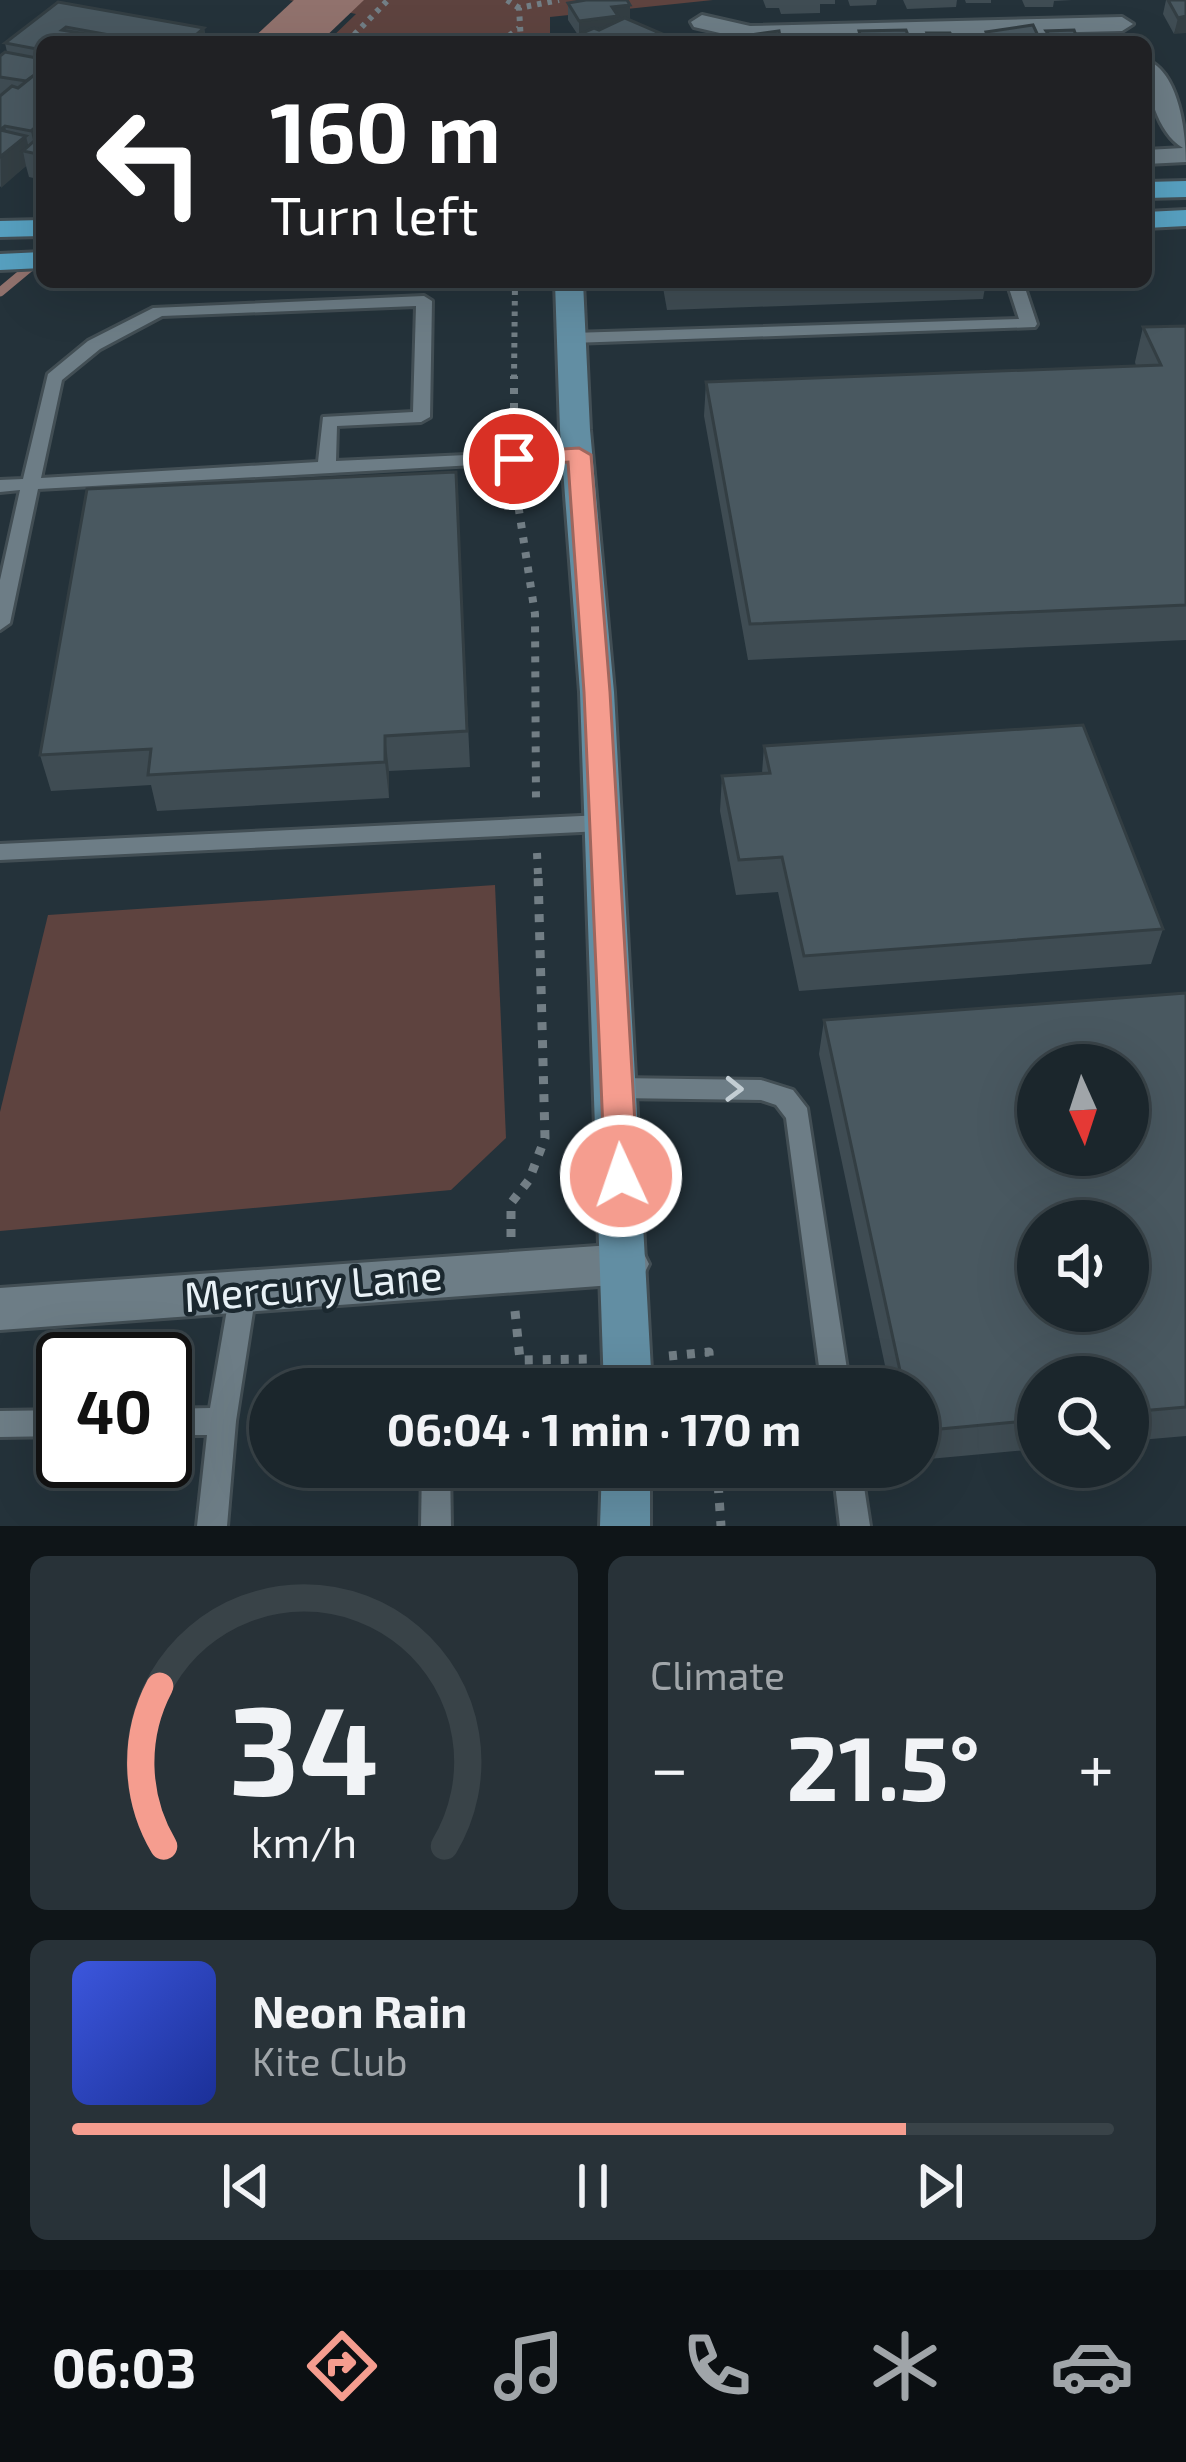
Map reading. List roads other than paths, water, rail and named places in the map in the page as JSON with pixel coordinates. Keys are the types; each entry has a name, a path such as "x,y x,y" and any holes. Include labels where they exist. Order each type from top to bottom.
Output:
{"main road":[{"path":"1152,190 1186,189"},
{"path":"1152,220 1186,218"},
{"path":"1,229 36,228"},
{"path":"0,262 36,260"}],"street":[{"path":"702,22 751,33 1127,33 1109,0"},
{"path":"1152,78 1186,141"},
{"path":"1152,157 1186,155"},
{"path":"569,288 626,1264 628,1368"},
{"name":"Mercury Lane","path":"0,1309 626,1264"},
{"path":"625,1526 626,1488"}],"lane":[{"path":"572,338 1029,324 1017,288"},
{"path":"0,623 54,378 94,345 159,311 424,301 422,417 329,421 327,467"},
{"path":"0,482 579,455"},
{"path":"0,852 602,823"},
{"path":"616,1088 761,1090 784,1096 798,1115 833,1368"},
{"path":"212,1526 222,1421 243,1292"},
{"path":"192,1422 222,1421"},
{"path":"0,1424 36,1423"},
{"path":"436,1488 436,1526"},
{"path":"850,1488 855,1526"}],"waterway":[{"path":"0,292 36,262"}]}
